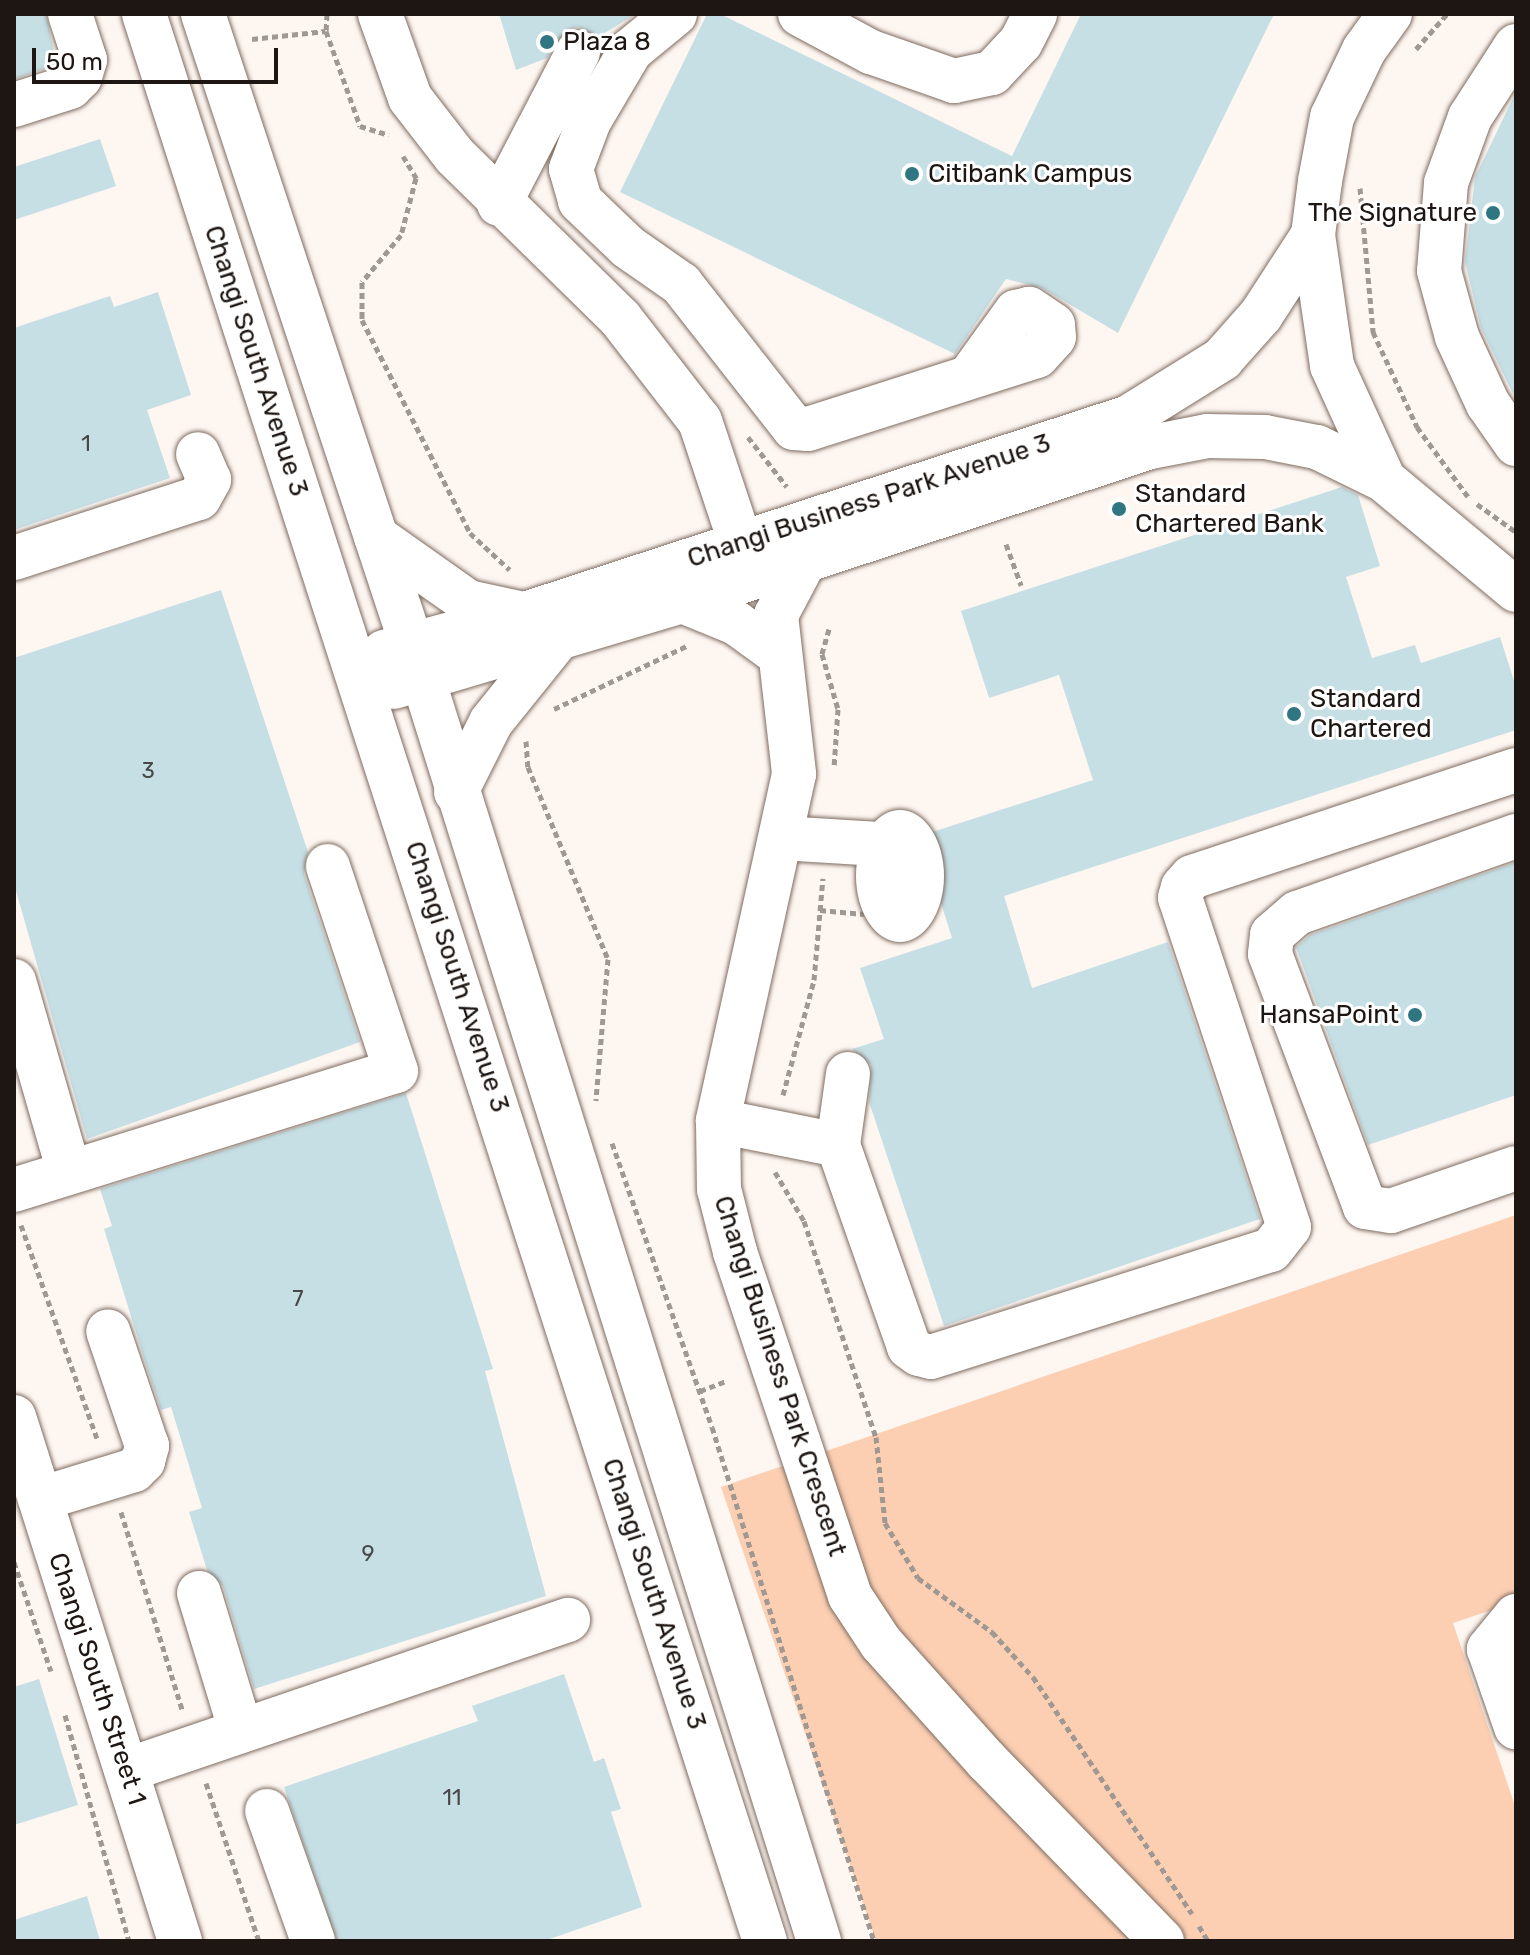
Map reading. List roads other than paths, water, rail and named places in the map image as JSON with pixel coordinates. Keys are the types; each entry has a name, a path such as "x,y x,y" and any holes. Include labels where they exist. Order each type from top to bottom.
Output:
{"street":[{"path":"14,105 70,87 80,77 85,60 70,14"},
{"name":"Changi South Avenue 3","path":"144,14 361,677 765,1941"},
{"name":"Changi South Avenue 3","path":"203,14 417,662 819,1941"},
{"path":"380,14 410,98 499,204 653,355 700,421 736,526"},
{"path":"675,14 631,50 589,121 571,169 580,201 628,247 681,284 794,428 808,429 970,376"},
{"path":"800,14 871,52 954,81 992,73 1021,42 1035,14"},
{"path":"1390,14 1364,50 1332,117 1313,235 1332,366 1384,480 1516,590"},
{"path":"1516,46 1470,117 1446,183 1439,271 1457,337 1488,404 1516,444"},
{"path":"499,204 578,52"},
{"name":"Changi Business Park Avenue 3","path":"541,627 736,526 1129,417 1222,359 1261,315 1313,235"},
{"path":"653,355 701,311"},
{"name":"Changi Business Park Avenue 3","path":"361,677 541,627 682,601 1146,448 1207,436 1304,443 1384,480"},
{"path":"14,558 199,498 209,480 198,454"},
{"path":"376,537 468,602 541,627 456,792"},
{"name":"Changi Business Park Crescent","path":"804,562 776,615 775,651 794,774 718,1121 719,1189 735,1252 850,1596 881,1643 987,1761 1162,1941"},
{"path":"682,601 736,623 775,651"},
{"path":"848,1074 838,1145 898,1305 909,1347 931,1357 1271,1250 1289,1227 1180,898 1183,887 1192,877 1516,770"},
{"path":"1516,836 1297,913 1272,935 1270,954 1365,1207 1391,1211 1516,1168"},
{"path":"781,838 879,844"},
{"path":"16,1202 69,1172 396,1071 328,866"},
{"path":"14,981 69,1172"},
{"path":"718,1121 838,1145"},
{"path":"40,1499 134,1470 147,1446 108,1331"},
{"name":"Changi South Street 1","path":"14,1417 180,1941"},
{"path":"199,1593 241,1731"},
{"path":"1516,1616 1489,1649 1516,1727"},
{"path":"127,1770 568,1620"},
{"path":"267,1811 313,1941"}],"place":[{"name":"Plaza 8","path":"547,42"},
{"name":"Citibank Campus","path":"912,174"},
{"name":"The Signature","path":"1493,213"},
{"name":"Standard Chartered Bank","path":"1119,509"},
{"name":"Standard Chartered","path":"1294,714"},
{"name":"HansaPoint","path":"1415,1015"}]}
